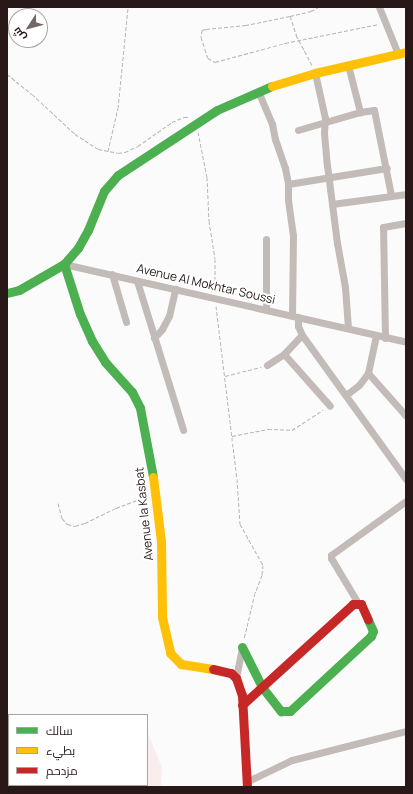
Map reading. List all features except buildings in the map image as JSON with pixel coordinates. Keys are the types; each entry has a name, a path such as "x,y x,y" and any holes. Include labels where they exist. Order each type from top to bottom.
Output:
{"street":[{"path":"7,293 19,290 64,264 78,248 88,230 100,200 110,183 118,175 199,121 233,102 258,91 315,73 402,53 385,22 379,7"},
{"path":"348,65 360,112"},
{"path":"315,73 317,88 324,112 332,204 346,287 348,328"},
{"path":"258,91 272,124 275,140 285,168 288,184 288,200 293,235 295,316 302,335 406,479"},
{"path":"298,130 360,112 374,110 387,168 391,195"},
{"path":"288,184 387,168"},
{"path":"332,204 406,194"},
{"path":"385,338 383,227 406,223"},
{"path":"266,240 266,309"},
{"name":"Avenue Al Mokhtar Soussi","path":"64,264 406,342"},
{"name":"Avenue la Kasbat","path":"64,264 80,314 92,341 105,362 136,398 149,452 155,493 161,541 162,617 170,653 181,664 222,670 231,673 236,678"},
{"path":"112,274 126,322"},
{"path":"137,281 183,430"},
{"path":"154,338 165,324 171,311 175,290"},
{"path":"267,365 284,354 302,335"},
{"path":"346,395 359,385 368,372 376,336"},
{"path":"284,354 330,406"},
{"path":"368,372 406,416"},
{"path":"242,647 262,687 281,711 290,711 371,636 372,627 361,604 358,603 331,558 331,555 406,501"},
{"path":"242,705 354,604 358,603"},
{"path":"242,647 236,678 242,695 246,786 292,760 406,731"}],"path":[{"path":"108,152 118,108 128,7"},
{"path":"319,7 311,11 246,26 226,26 202,30 201,37 208,58 214,62 299,40 385,22"},
{"path":"290,16 299,40 315,73"},
{"path":"7,74 26,89 87,144 108,152 118,153 131,150 179,118 184,117 199,121 207,177 209,221 215,259 215,299 232,436 240,524 263,565 262,575 255,593 242,647"},
{"path":"225,376 267,365"},
{"path":"232,436 268,430 292,430 330,406"},
{"path":"58,504 62,518 67,524 75,526 85,524 116,508 155,493"}],"shaded area":[{"path":"148,733 162,768 161,787 71,787 148,786"}],"traffic: fast":[{"path":"7,293 19,290 64,264 78,248 88,230 104,191 118,175 217,110 272,86"},
{"path":"64,264 80,314 92,341 105,362 132,392 140,408 153,477"},
{"path":"242,647 262,687 281,711 290,711 371,636 373,631 368,620"}],"traffic: slow":[{"path":"272,86 315,73 406,52"},
{"path":"153,477 161,541 162,617 170,653 181,664 213,669"}],"traffic: jam":[{"path":"242,705 353,604 361,604 368,620"},
{"path":"213,669 231,673 236,678 242,695 247,787"}]}
